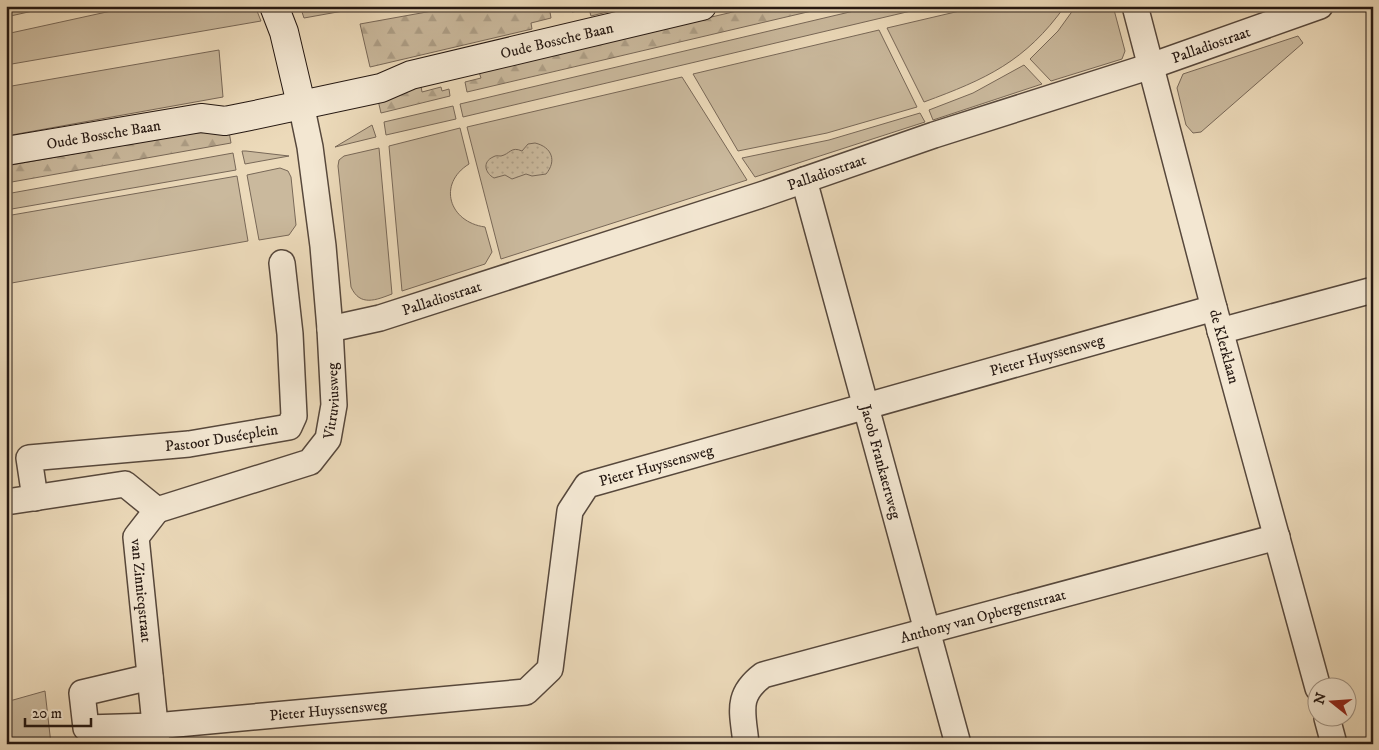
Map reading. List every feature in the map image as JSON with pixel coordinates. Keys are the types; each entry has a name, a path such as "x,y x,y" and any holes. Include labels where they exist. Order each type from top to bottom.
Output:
{"street":[{"path":"274,6 284,32 299,97"},
{"name":"Oude Bossche Baan","path":"6,152 201,118 222,106 299,97 377,72 411,75 702,6"},
{"name":"de Klerklaan","path":"1135,6 1217,319 1315,678"},
{"name":"Palladiostraat","path":"330,329 380,318 804,180 934,135 1151,66 1320,6"},
{"name":"Vitruviusweg","path":"157,510 310,462 328,439 334,405 330,329 322,237 310,146 299,97"},
{"name":"Jacob Frankaertweg","path":"804,180 867,405 958,744"},
{"name":"Pastoor Duséeplein","path":"35,498 28,458 189,444 289,427 294,416 294,406 290,334 282,263"},
{"name":"Pieter Huyssensweg","path":"156,735 526,692 550,669 570,511 587,485 867,405 1217,319 1373,290"},
{"path":"6,502 125,484 157,510"},
{"name":"van Zinnicqstraat","path":"156,735 136,538 157,510"},
{"name":"Anthony van Opbergenstraat","path":"746,744 742,706 748,686 763,674 1277,537"},
{"path":"150,677 82,693 86,728 156,735"},
{"path":"1330,728 1334,744"}],"green space":[{"path":"6,6 55,6 6,17"},
{"path":"134,6 255,6 261,21 6,65 6,34"},
{"path":"300,6 371,6 304,18"},
{"path":"460,6 549,6 551,18 531,23 532,29 370,67 360,24"},
{"path":"558,6 631,6 591,16 589,9 572,12 571,8 559,11"},
{"path":"758,6 833,6 467,92 465,82 481,78 479,72"},
{"path":"875,6 932,6 463,117 460,104"},
{"path":"981,6 1065,6 1035,41 1003,66 967,85 924,102 887,28"},
{"path":"1076,6 1113,6 1125,51 1122,59 1051,81 1030,59 1058,31"},
{"path":"879,30 917,107 827,133 738,151 693,74"},
{"path":"1298,36 1303,43 1201,132 1193,133 1186,125 1177,88 1183,74"},
{"path":"219,50 223,97 6,136 6,87"},
{"path":"1024,65 1042,84 933,120 929,110 973,93"},
{"path":"682,77 747,180 501,259 467,127"},
{"path":"421,86 422,92 441,87 442,91 449,89 450,96 381,113 377,96"},
{"path":"453,106 456,119 386,135 384,122"},
{"path":"920,113 925,122 755,177 742,158 829,140"},
{"path":"372,125 376,137 335,147"},
{"path":"228,126 231,143 6,183 6,166"},
{"path":"460,128 469,164 459,172 453,182 451,191 452,201 456,210 463,218 473,224 485,227 492,252 485,264 402,291 389,146"},
{"path":"535,143 549,151 551,155 551,164 546,174 532,176 526,174 512,179 505,175 494,178 487,170 487,162 495,156 504,155 515,149 522,151 528,144"},
{"path":"379,148 392,294 374,300 364,300 351,287 338,166 339,160 344,156"},
{"path":"242,151 246,151 289,156 245,164"},
{"path":"233,153 236,170 6,210 6,194"},
{"path":"280,168 288,171 291,177 296,225 289,235 259,240 247,175"},
{"path":"237,176 248,241 6,284 6,216"},
{"path":"45,691 51,744 6,744 6,702"}]}
